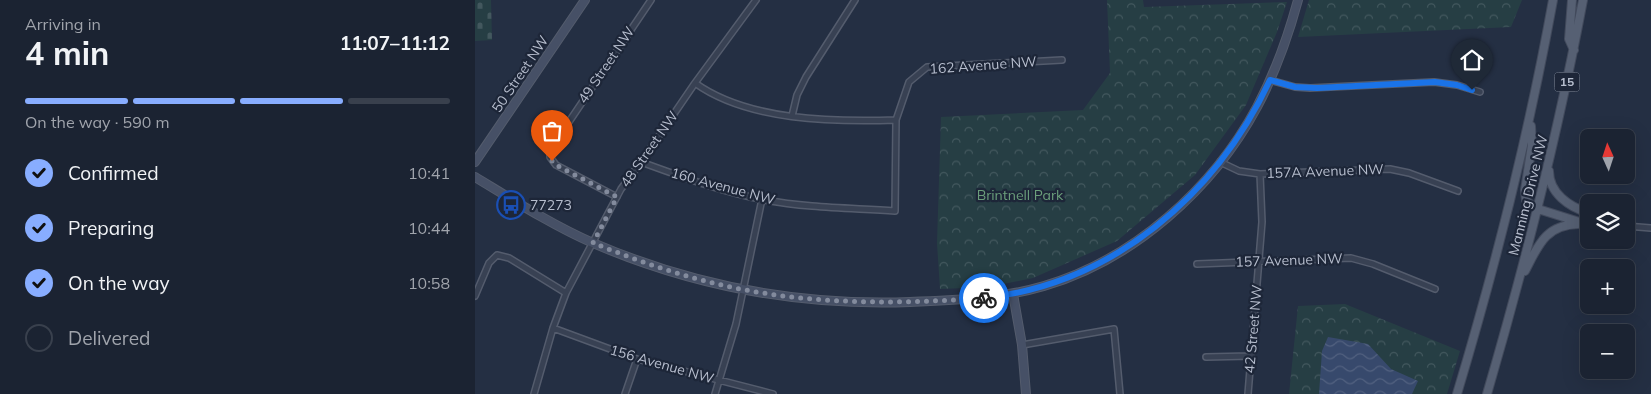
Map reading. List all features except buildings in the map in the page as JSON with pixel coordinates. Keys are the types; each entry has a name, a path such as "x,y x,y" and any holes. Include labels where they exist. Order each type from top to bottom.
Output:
{"main road":[{"name":"Manning Drive NW","path":"1457,394 1499,246 1531,114 1553,0"},
{"path":"1572,0 1569,39 1574,50"},
{"name":"Manning Drive NW","path":"1487,394 1538,209 1574,50 1583,0"},
{"path":"1531,114 1532,145 1525,190 1526,200 1538,209 1580,222"},
{"path":"1549,163 1549,177 1552,185 1562,199 1570,206 1580,210"},
{"path":"1519,281 1547,234 1567,224 1580,224"}],"street":[{"name":"50 Street NW","path":"475,162 585,0"},
{"name":"49 Street NW","path":"617,197 556,165 549,157 552,146 651,0"},
{"name":"48 Street NW","path":"534,394 553,328 566,293 617,197 695,83 755,0"},
{"path":"792,116 797,95 806,77 855,0"},
{"path":"475,178 555,224 593,243 670,271 743,289 809,299 867,303 959,300 1013,294 1073,276 1124,249 1160,223 1200,186 1220,162 1249,121 1270,80 1286,40 1298,0"},
{"name":"162 Avenue NW","path":"896,120 909,82 927,67 1062,60"},
{"path":"1270,80 1295,87 1317,88 1435,82 1457,85 1480,92"},
{"path":"695,83 709,93 724,100 792,116 859,121 896,120"},
{"name":"160 Avenue NW","path":"641,162 714,187 761,199 814,206 895,211 896,120"},
{"name":"157A Avenue NW","path":"1220,162 1239,171 1260,174 1390,169 1409,173 1458,191"},
{"name":"42 Street NW","path":"1248,394 1260,261 1262,222 1260,174"},
{"path":"715,394 733,337 761,199"},
{"path":"1635,227 1651,228"},
{"path":"475,296 489,262 497,256 509,258 566,293"},
{"name":"157 Avenue NW","path":"1197,264 1351,258 1373,264 1435,289"},
{"path":"1013,294 1022,345 1026,394"},
{"name":"156 Avenue NW","path":"553,328 637,359 773,394"},
{"path":"1022,345 1114,328 1120,394"},
{"path":"1206,357 1250,356"},
{"path":"625,394 637,359"}],"green space":[{"path":"475,0 491,0 492,40 475,41"},
{"name":"Brintnell Park","path":"1107,0 1143,0 1144,7 1287,2 1277,32 1246,105 1195,175 1117,241 1033,278 989,287 940,289 937,243 941,117 1083,110 1110,73"},
{"path":"1309,0 1522,0 1511,27 1298,37"},
{"path":"1345,304 1460,351 1447,394 1289,394 1298,306"}],"water":[{"path":"1328,337 1368,344 1391,369 1418,381 1412,394 1319,394 1322,351"}],"way so far":[{"path":"552,161 556,165 617,197 593,243 670,271 743,289 809,299 867,303 984,298"}],"place":[{"name":"77273","path":"511,205"}],"route":[{"path":"984,298 1013,294 1059,282 1118,253 1160,223 1200,186 1225,156 1257,108 1270,80 1288,86 1317,88 1444,82 1472,90"}]}
